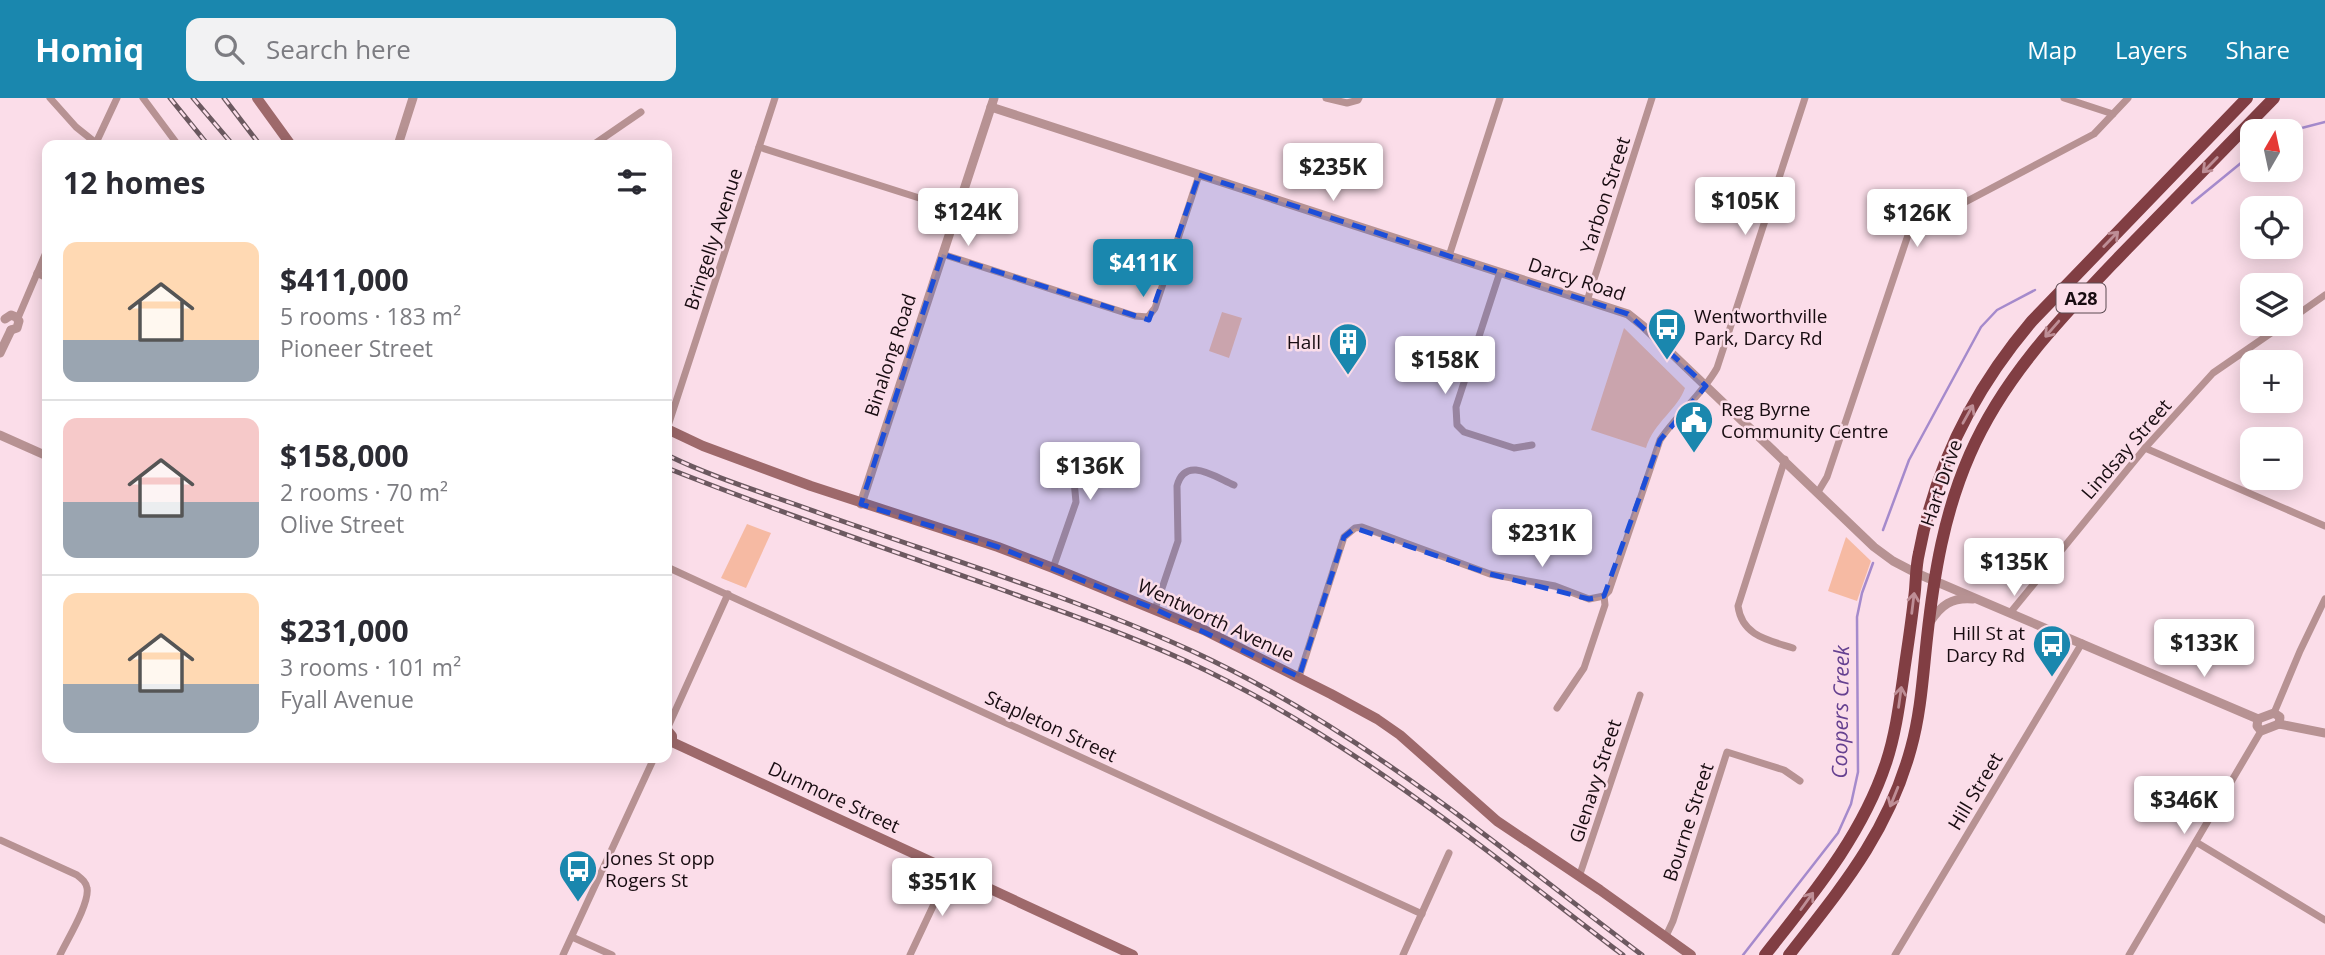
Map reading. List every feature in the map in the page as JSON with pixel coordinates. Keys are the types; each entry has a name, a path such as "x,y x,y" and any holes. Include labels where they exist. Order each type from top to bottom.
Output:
{"highway":[{"name":"Hart Drive","path":"1765,955 1849,843 1876,790 1894,737 1916,573 1926,523 1948,456 1963,423 1994,370 2032,321 2247,98"},
{"name":"Hart Drive","path":"1789,955 1871,845 1894,799 1916,727 1942,534 1953,495 1987,417 2008,383 2059,321 2274,98"}],"main road":[{"path":"257,98 287,140"},
{"name":"Wentworth Avenue","path":"672,431 703,446 861,504 998,547 1054,568 1204,630 1299,677 1389,727 1419,750 1490,816 1691,955"},
{"name":"Dunmore Street","path":"672,746 1133,955"}],"street":[{"path":"50,98 91,140"},
{"path":"98,140 117,98"},
{"path":"144,98 171,140"},
{"path":"400,140 413,98"},
{"name":"Bringelly Avenue","path":"672,414 775,98"},
{"path":"1326,98 1346,103 1359,98"},
{"path":"1449,256 1500,98"},
{"name":"Yarbon Street","path":"1587,301 1653,98"},
{"path":"1557,708 1584,668 1605,605 1604,596 1612,583 1660,440 1672,422 1706,386 1717,368 1805,98"},
{"path":"2064,98 2113,114"},
{"path":"1818,492 1827,477 1908,235 1932,219 2094,134 2128,98"},
{"name":"Darcy Road","path":"993,103 1633,317 1874,547 1893,561 2258,719"},
{"name":"Binalong Road","path":"861,504 993,103"},
{"path":"600,140 641,112"},
{"path":"760,147 957,210"},
{"path":"942,254 1135,316 1148,317 1155,308 1199,174"},
{"path":"0,354 11,330 17,328 18,318 42,262"},
{"path":"1500,272 1455,416 1457,425 1464,432 1514,448 1532,445"},
{"path":"37,273 42,276"},
{"path":"2303,311 2325,295"},
{"path":"11,330 5,326 2,318 11,315 18,318"},
{"name":"Lindsay Street","path":"2010,613 2146,448 2213,373 2267,336"},
{"path":"0,435 42,454"},
{"path":"2146,448 2325,526"},
{"path":"1054,568 1076,502 1074,481 1077,457"},
{"path":"1784,459 1738,606 1748,630 1762,638 1793,648"},
{"path":"1155,609 1178,541 1179,478 1184,472 1196,468 1234,485"},
{"path":"1299,677 1344,537 1354,528 1362,527 1413,544 1490,574 1555,586 1589,599 1604,596"},
{"name":"Stapleton Street","path":"672,569 1422,914"},
{"path":"672,718 728,594"},
{"path":"1929,624 1947,603 1959,598 1981,600"},
{"path":"2261,731 2257,726 2258,719 2274,713 2325,599"},
{"name":"Hill Street","path":"1895,955 2082,643"},
{"name":"Glenavy Street","path":"1580,877 1640,695"},
{"path":"2274,713 2280,717 2279,724"},
{"path":"2129,955 2261,731 2279,724 2325,733"},
{"name":"Bourne Street","path":"1666,936 1727,752 1784,770 1800,781"},
{"path":"563,955 652,763"},
{"path":"0,840 77,875 85,883 86,902 60,955"},
{"path":"2196,842 2325,920"},
{"path":"1403,955 1449,853"},
{"path":"910,955 950,870"},
{"path":"572,937 612,955"}],"highlighted area":[{"path":"1199,175 1628,314 1706,386 1660,440 1604,596 1589,599 1490,574 1355,528 1344,537 1299,677 1155,609 998,547 861,504 942,254 1149,320"}],"shaded area":[{"path":"1222,312 1242,318 1229,358 1209,351"},
{"path":"1624,328 1685,388 1677,403 1654,431 1646,448 1591,430"},
{"path":"747,524 771,533 746,588 721,578"},
{"path":"1846,537 1871,561 1857,601 1828,591"}],"waterway":[{"name":"Coopers Creek","path":"2303,128 2325,122"},
{"name":"Coopers Creek","path":"2192,203 2240,164"},
{"name":"Coopers Creek","path":"1883,530 1909,460 1981,327 1997,310 2035,290"},
{"name":"Coopers Creek","path":"1743,955 1838,833 1851,804 1858,772 1857,617 1873,563"}],"railway":[{"path":"170,98 204,140"},
{"path":"193,98 229,140"},
{"path":"224,98 256,140"},
{"path":"672,457 705,472 1101,613 1192,651 1253,681 1312,715 1425,791 1642,955"},
{"path":"672,470 1113,631 1186,661 1245,690 1358,758 1466,835 1623,955"}],"place":[{"name":"Wentworthville Park, Darcy Rd","path":"1667,361"},
{"name":"Hall","path":"1348,376"},
{"name":"Reg Byrne Community Centre","path":"1694,454"},
{"name":"Hill St at Darcy Rd","path":"2052,678"},
{"name":"Jones St opp Rogers St","path":"578,903"}]}
